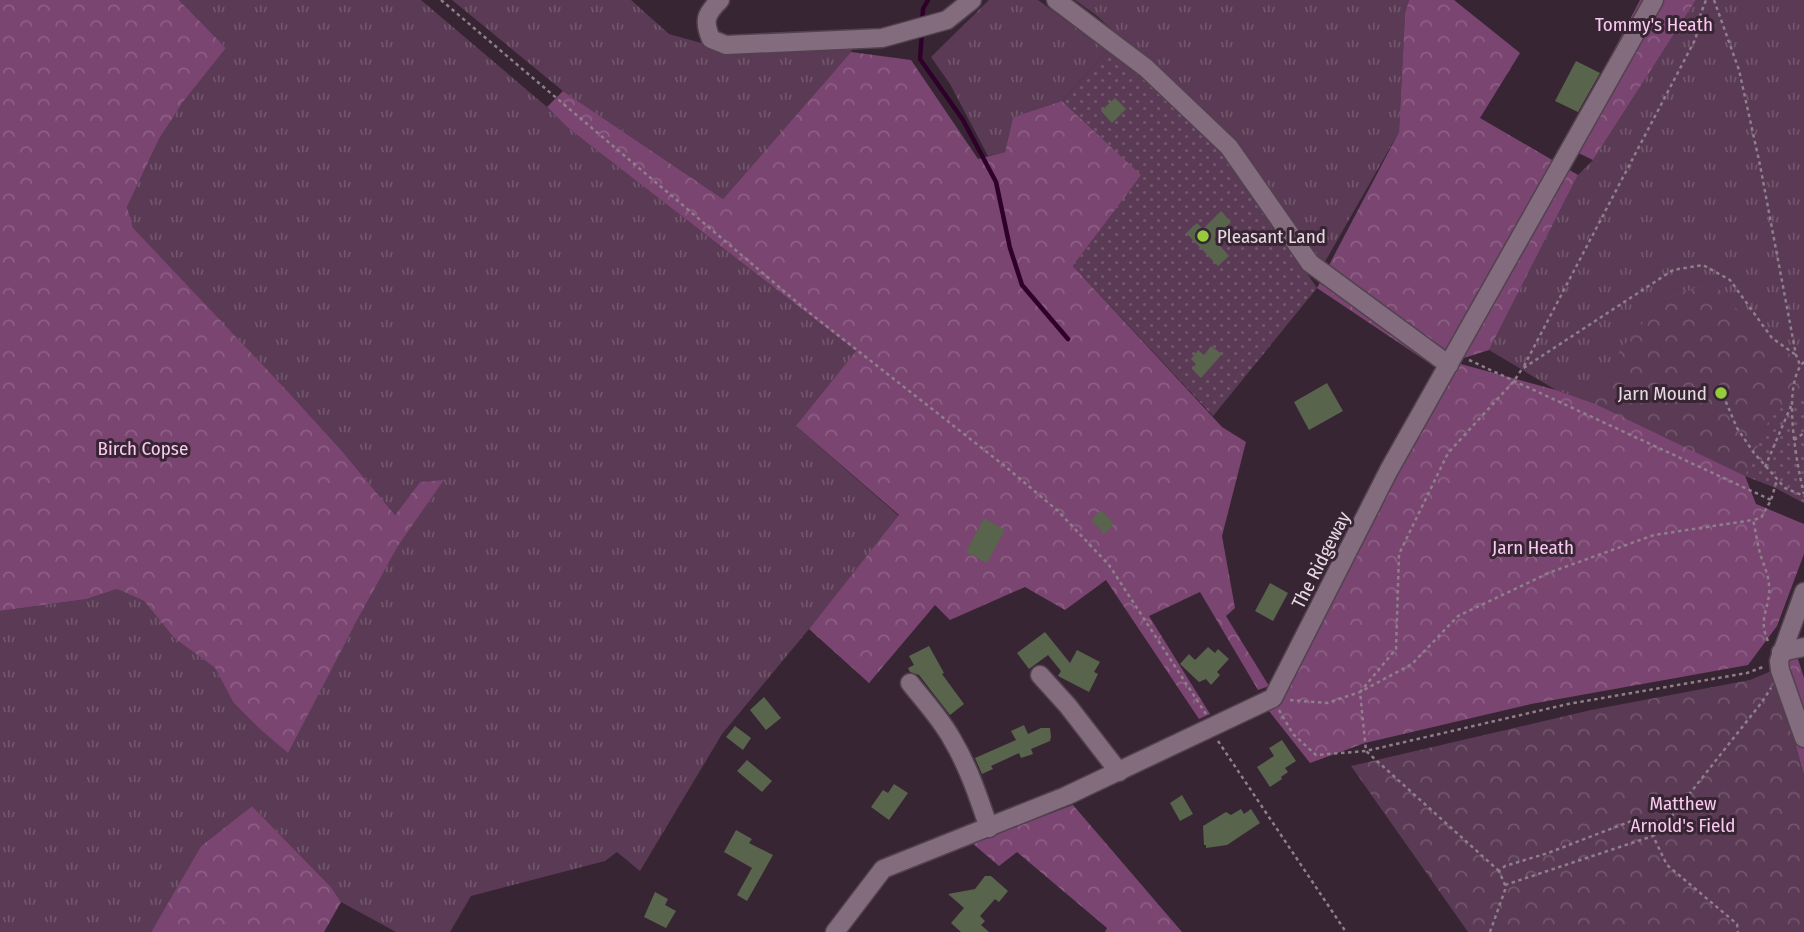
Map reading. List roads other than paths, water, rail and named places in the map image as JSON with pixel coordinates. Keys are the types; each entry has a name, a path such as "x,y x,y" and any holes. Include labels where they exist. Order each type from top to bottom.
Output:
{"street":[{"path":"720,0 709,10 705,25 711,39 726,45 882,38 947,20 972,0"},
{"path":"1056,0 1146,68 1229,148 1310,263 1452,359"},
{"name":"The Ridgeway","path":"1119,772 1273,698 1389,470 1654,0"},
{"path":"1804,592 1780,661 1804,738"},
{"path":"1780,661 1804,647"},
{"path":"835,932 883,869 989,828 1119,772 1068,706 1040,676"},
{"path":"910,683 939,718 954,742 989,828"}],"waterway":[{"path":"922,24 923,9 928,0"},
{"path":"922,32 920,59 963,120 996,182 1010,248 1022,285 1068,339"}],"place":[{"name":"Pleasant Land","path":"1203,236"},
{"name":"Jarn Mound","path":"1721,393"}],"park label":[{"name":"Tommy's Heath","path":"1654,24"},
{"name":"Birch Copse","path":"143,448"},
{"name":"Jarn Heath","path":"1533,547"},
{"name":"Matthew Arnold's Field","path":"1683,814"}]}
